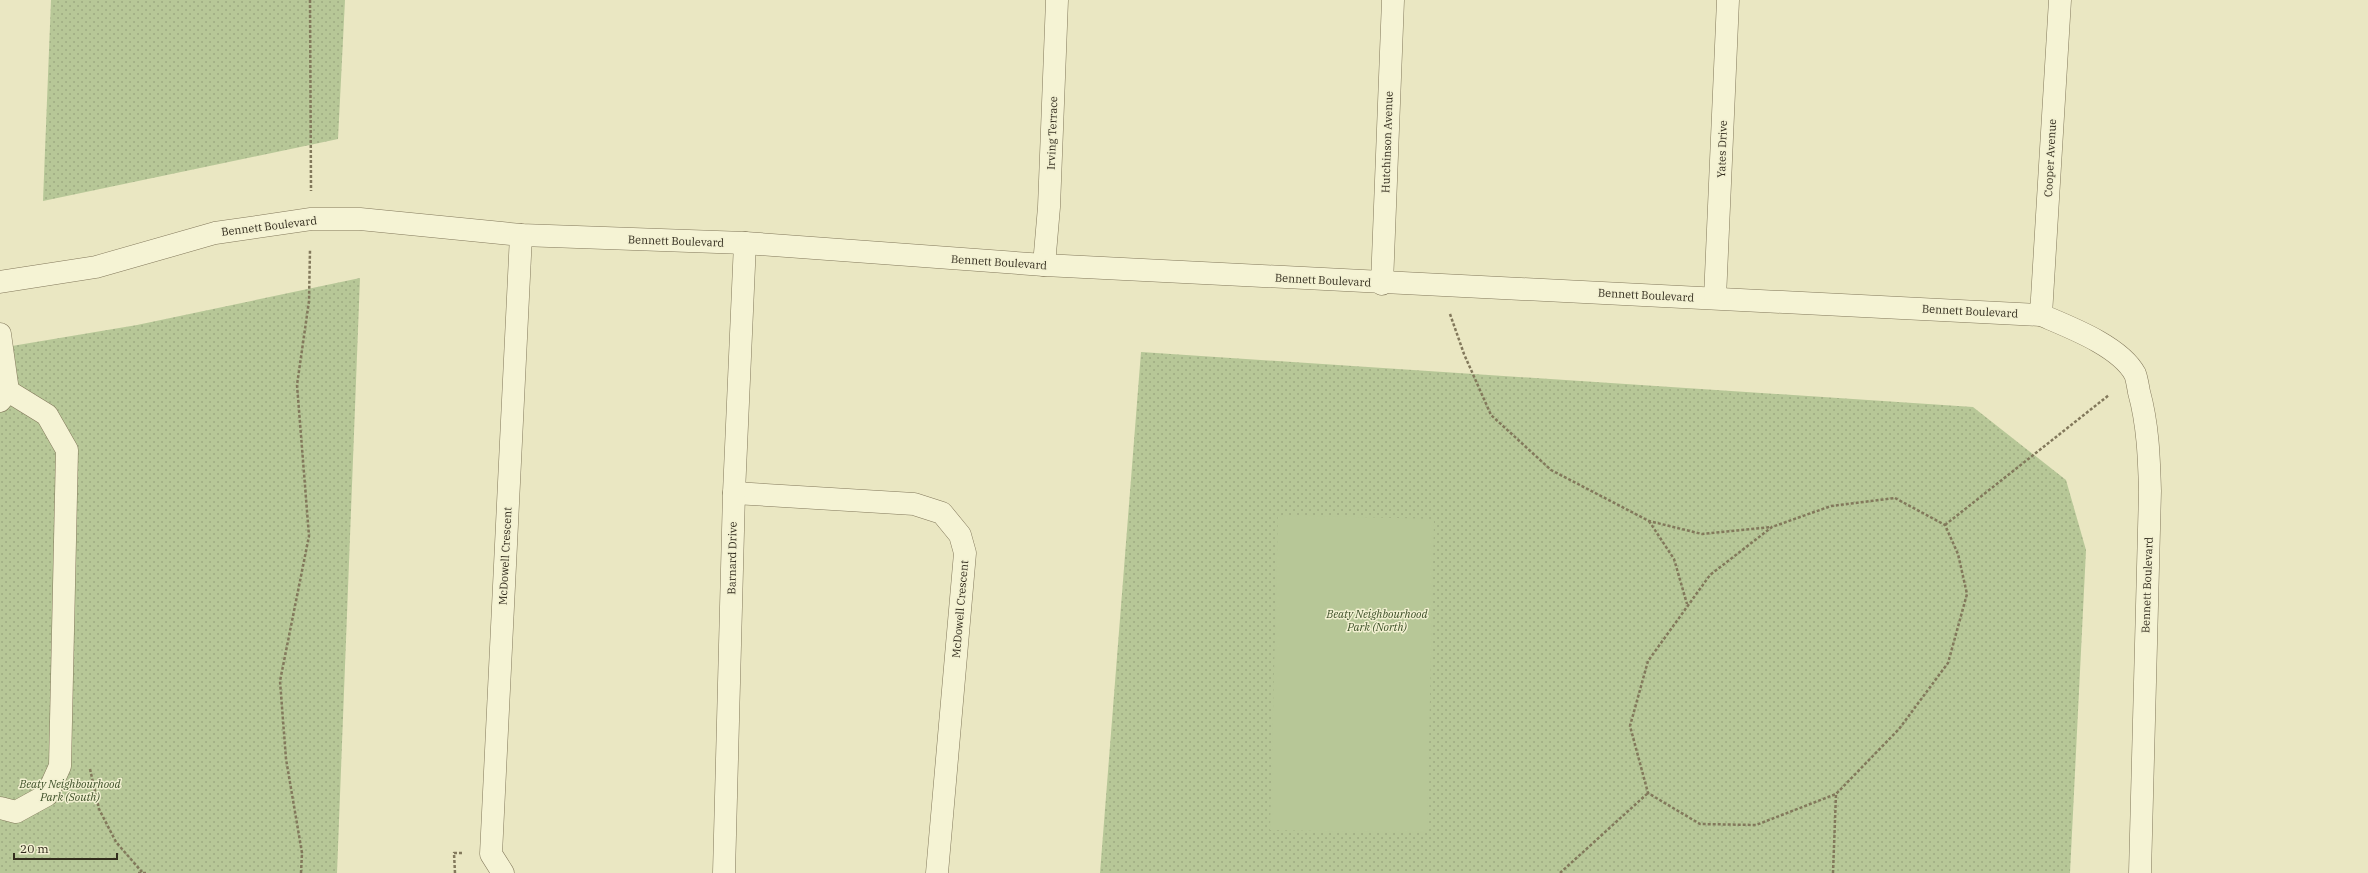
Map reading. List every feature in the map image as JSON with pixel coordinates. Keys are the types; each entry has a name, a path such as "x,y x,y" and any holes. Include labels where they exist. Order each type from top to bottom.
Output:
{"street":[{"name":"Irving Terrace","path":"1044,265 1049,207 1057,0"},
{"name":"Hutchinson Avenue","path":"1382,284 1393,0"},
{"name":"Yates Drive","path":"1715,298 1728,0"},
{"name":"Cooper Avenue","path":"2041,315 2060,0"},
{"name":"Bennett Boulevard","path":"0,282 96,267 215,233 311,219 360,219 521,235 745,243 1044,265 1382,284 1715,298 2041,315 2081,332 2114,352 2135,374 2149,446 2150,492 2140,873"},
{"name":"McDowell Crescent","path":"503,873 491,854 521,235"},
{"name":"Barnard Drive","path":"724,873 734,493 745,243"},
{"path":"0,334 4,396 48,415 67,450 60,766 47,795 16,812 0,808"},
{"name":"McDowell Crescent","path":"734,493 914,504 942,513 960,535 965,553 937,873"}],"path":[{"path":"301,873 302,852 286,759 280,681 309,536 297,385 309,301 311,219 310,0"},
{"path":"1441,286 1464,354 1491,415 1551,470 1648,520 1702,534 1772,527 1831,506 1895,498 1945,525 1958,554 1967,594 1948,663 1899,729 1836,794 1756,825 1700,824 1648,793 1630,726 1648,661 1710,575 1772,527"},
{"path":"1945,525 2135,374"},
{"path":"1648,520 1674,559 1688,605"},
{"path":"89,766 99,809 116,842 142,872"},
{"path":"1560,873 1648,793"},
{"path":"1833,873 1836,794"},
{"path":"138,873 146,873"}],"green space":[{"path":"51,0 345,0 338,139 43,201"},
{"name":"Beaty Neighbourhood Park (South)","path":"360,278 337,873 0,873 0,348 137,325"},
{"name":"Beaty Neighbourhood Park (North)","path":"1141,352 1973,407 2066,480 2086,550 2070,873 1100,873"},
{"path":"1278,515 1434,519 1427,833 1270,830"}]}
